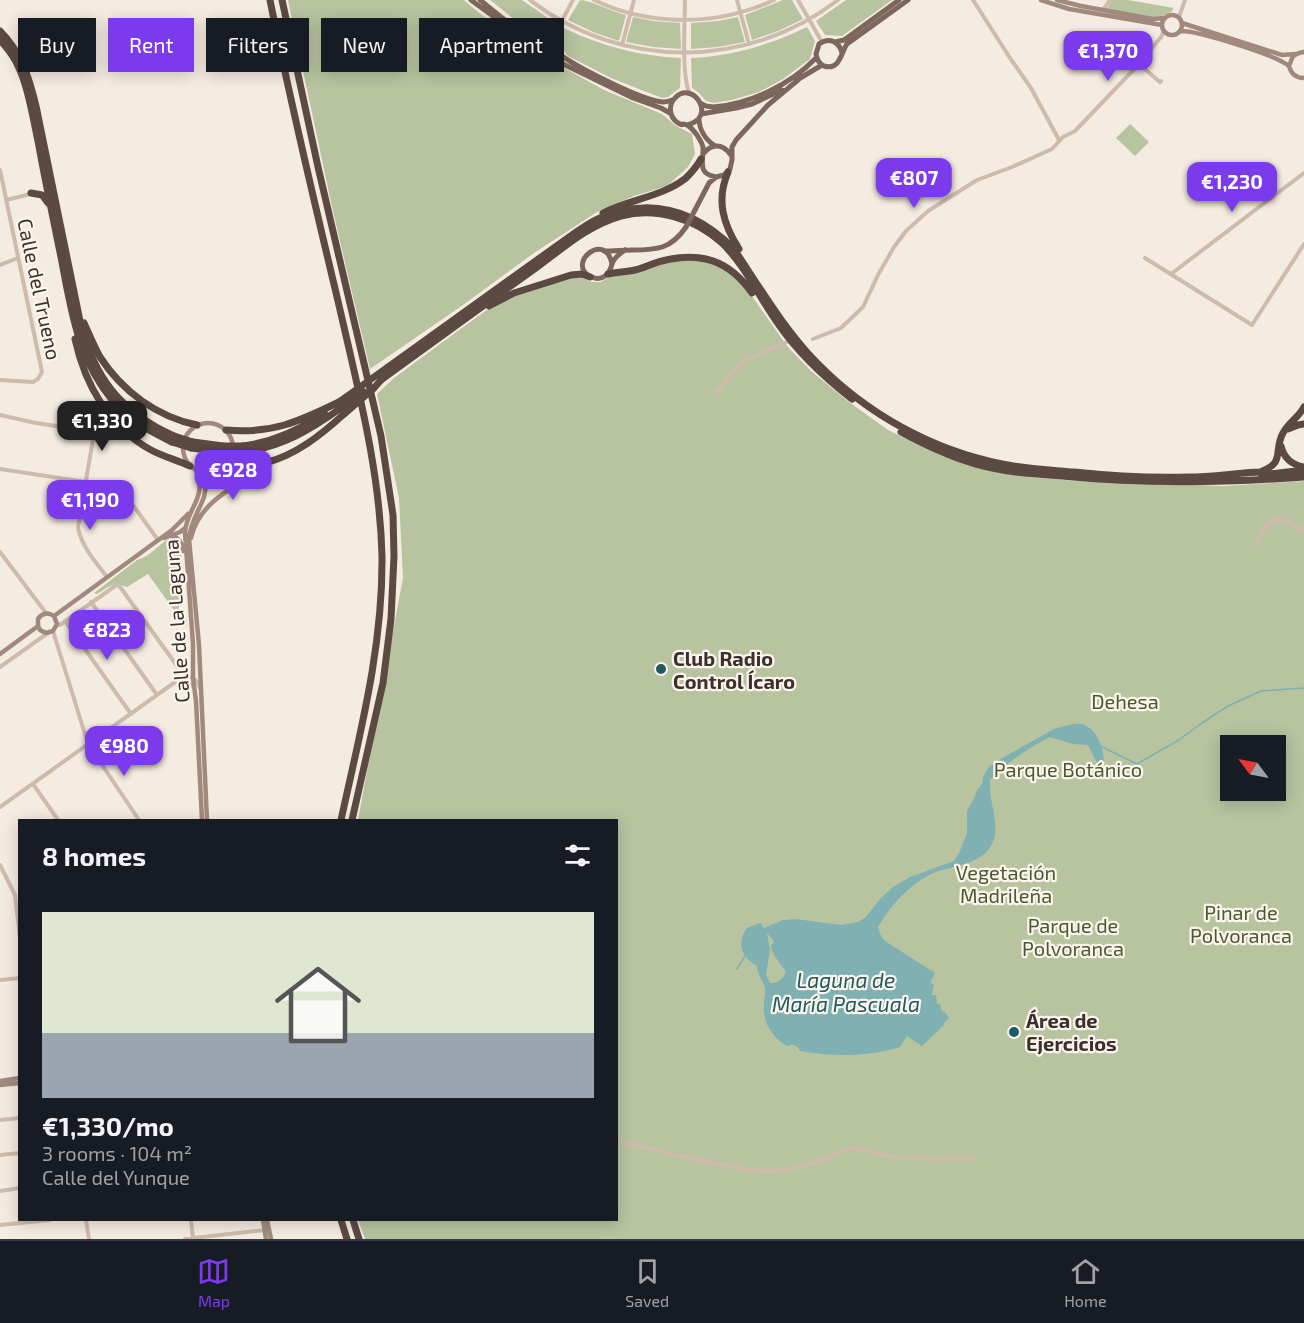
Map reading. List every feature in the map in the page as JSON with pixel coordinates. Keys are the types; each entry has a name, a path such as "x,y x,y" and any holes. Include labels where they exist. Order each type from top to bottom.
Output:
{"highway":[{"path":"270,0 290,100 363,409 380,519 382,557 380,617 371,683 340,819"},
{"path":"282,0 318,167 381,436 393,515 391,619 383,683 352,819"},
{"path":"0,31 16,50 29,78 79,340 102,387 130,418 152,432 192,445 223,449 243,449 267,441 341,408 381,380 390,369 492,304 514,293 571,274 590,277"},
{"path":"0,40 11,53 23,78 52,214 70,285 99,355 123,385 151,407 197,425"},
{"path":"455,319 562,238 615,207 659,194 679,182 693,170 702,158"},
{"path":"728,172 723,184 721,199 725,219 733,240 763,292"},
{"path":"31,193 42,184 44,174"},
{"path":"31,193 42,195 52,214"},
{"path":"223,468 259,464 282,457 312,441 341,408 390,369 576,232 598,219 640,208 681,213 713,230 735,249 784,324 825,371 889,420 920,437 979,459 1027,468 1155,477 1250,476 1304,469"},
{"path":"432,344 596,226 622,216 660,214 695,225 721,243 739,265 790,340 830,382"},
{"path":"608,274 637,270 679,257 698,257 715,261 739,277 787,342 856,403 919,442 977,464 1003,470 1154,483 1250,481 1304,477"},
{"path":"70,285 68,305 80,361 92,390 119,426 138,441 152,450 193,468"},
{"path":"1194,477 1260,472 1269,469 1275,463 1283,432 1304,407"},
{"path":"226,430 250,432 281,427 341,408"},
{"path":"1295,420 1304,415"},
{"path":"1283,432 1291,427 1304,424"},
{"path":"1280,440 1284,455 1304,469"},
{"path":"377,548 380,519"},
{"path":"340,819 342,798"},
{"path":"341,1221 347,1239"},
{"path":"353,1221 359,1239"}],"main road":[{"path":"471,0 495,18"},
{"path":"480,0 502,18"},
{"path":"564,57 634,93 664,102 686,93 694,95 700,103 712,107 751,99 779,86 816,58 817,47 822,42 844,40 899,0"},
{"path":"816,58 826,67 834,66 840,60 847,44 908,0"},
{"path":"835,42 841,48 842,53"},
{"path":"564,64 633,98 661,108 670,113 678,123 693,129 703,144 702,158 706,181 704,192"},
{"path":"687,125 700,116 752,104 778,93 822,65"},
{"path":"625,250 617,255 608,274 599,279 586,274 583,266 584,257 595,249 604,251 625,250 655,249 668,245 679,237 709,183 728,172 732,165 732,147 736,140 768,105 798,80"},
{"path":"670,113 674,99"},
{"path":"700,103 699,124 706,138 715,146 727,149 731,156"},
{"path":"702,158 707,149 715,146"},
{"path":"704,170 707,174 716,177"},
{"path":"604,251 608,254 612,264"}],"street":[{"path":"530,0 557,18"},
{"path":"563,18 573,0"},
{"path":"594,0 652,18 685,20 741,13 774,0"},
{"path":"622,45 634,0"},
{"path":"685,0 686,93"},
{"path":"737,0 749,44"},
{"path":"798,0 822,42"},
{"path":"564,22 622,45 651,51 686,53 717,51 779,34 809,20 838,0"},
{"path":"973,0 1031,88 1061,139"},
{"path":"1041,0 1165,30 1175,35 1181,31 1195,32 1279,59 1289,66 1292,74 1304,78"},
{"path":"1058,0 1153,19 1178,18 1282,55 1304,52"},
{"path":"1103,10 1110,0"},
{"path":"1181,31 1178,18 1185,0"},
{"path":"813,339 841,328 862,307 894,247 906,231 928,211 977,180 1052,149 1061,139 1075,131 1139,64 1161,37 1165,30 1165,18"},
{"path":"1289,66 1296,54"},
{"path":"1139,64 1161,81"},
{"name":"Calle del Trueno","path":"0,170 42,372 33,382 0,380"},
{"path":"1171,274 1304,172"},
{"name":"Calle del Trueno","path":"6,200 31,193"},
{"path":"1146,258 1252,325 1304,244"},
{"path":"0,265 18,258"},
{"path":"715,393 744,361 787,342"},
{"path":"0,415 88,431 92,434 78,528 80,538 107,577"},
{"path":"185,528 198,498 200,485 193,468 184,458 182,448 184,439 189,430 204,423 219,425 226,430 233,445 229,461 223,468 211,473 203,473 193,468"},
{"path":"191,553 194,528 207,507 263,466 282,457"},
{"path":"0,469 112,486 121,490 158,540"},
{"path":"191,553 190,531 211,473"},
{"path":"54,616 183,520 198,498"},
{"path":"158,540 185,528 201,504"},
{"path":"1255,544 1267,525 1276,520 1290,522 1304,531"},
{"name":"Calle de la Laguna","path":"185,528 202,819"},
{"path":"168,536 180,541 187,566"},
{"path":"0,552 46,613 54,616 57,624"},
{"name":"Calle de la Laguna","path":"191,553 199,634 207,819"},
{"path":"0,667 50,632 57,624 60,625 118,584 185,677"},
{"path":"91,602 157,695"},
{"path":"46,613 38,619 38,626 43,632 50,632"},
{"path":"65,621 130,714"},
{"path":"0,654 38,626"},
{"path":"50,632 88,744 138,819"},
{"path":"0,807 176,682 185,677 193,678 198,683 201,695"},
{"path":"176,682 185,681 194,687"},
{"path":"33,784 57,819"},
{"path":"0,865 15,895 18,920"},
{"path":"0,980 18,978"},
{"path":"0,1081 18,1078"},
{"path":"0,1085 18,1083"},
{"path":"0,1120 18,1118"},
{"path":"618,1141 758,1171 794,1168 823,1160 851,1147 896,1158 975,1159"},
{"path":"0,1155 18,1153"},
{"path":"0,1191 18,1188"},
{"path":"0,1225 40,1221"},
{"path":"86,1221 89,1239"},
{"path":"191,1221 193,1239"},
{"path":"265,1221 269,1239"},
{"path":"185,1239 267,1230"}],"green space":[{"path":"288,0 464,0 487,18 419,18 419,72 564,72 564,68 604,90 662,114 676,126 692,134 695,154 688,167 667,186 634,196 597,212 534,253 370,369 303,72 309,72 309,18 292,18"},
{"path":"490,0 522,0 548,18 513,18"},
{"path":"580,0 626,15 619,41 568,20"},
{"path":"783,0 792,0 803,19 752,40 745,15"},
{"path":"846,0 892,0 842,36 825,35 816,21"},
{"path":"1112,0 1128,0 1174,8 1171,12 1158,18 1107,9"},
{"path":"633,17 680,23 681,49 626,42"},
{"path":"738,17 745,42 691,49 691,23"},
{"path":"807,27 815,41 810,59 783,79 759,92 714,103 706,101 692,88 691,58 721,55 750,48"},
{"path":"564,28 621,49 681,58 680,88 668,97 662,98 611,78 568,56 564,51"},
{"path":"1130,124 1149,142 1135,156 1116,138"},
{"path":"688,258 711,262 728,270 749,292 787,346 811,371 888,430 942,456 1027,477 1078,481 1224,486 1304,481 1304,1239 365,1239 358,1221 618,1221 618,819 358,819 403,578 399,498 377,394 394,378 455,333 491,307 511,296 570,277 582,277 591,282 601,282 616,273"},
{"path":"168,539 174,539 180,544 183,575 179,580 179,612 187,620 186,627 148,574 127,587 114,585 97,594 94,593 137,560"}],"water":[{"name":"Laguna de María Pascuala","path":"1072,724 1083,724 1090,729 1100,743 1104,765 1097,763 1088,745 1073,744 1050,737 1018,756 990,780 996,829 990,848 975,860 938,871 913,885 888,912 878,927 885,941 935,973 930,983 934,984 932,995 936,995 937,1004 940,1004 942,1012 944,1011 949,1018 944,1025 922,1046 907,1036 900,1047 863,1054 838,1055 800,1051 796,1046 787,1046 776,1038 764,1016 765,990 757,966 747,958 742,949 742,939 747,928 760,923 764,928 783,920 796,919 841,925 858,922 866,917 893,887 910,877 954,861 967,833 967,811 988,768 1054,729","holes":["767,934 774,942 771,945 773,952 786,972 775,983 770,983 766,975 770,949"]}],"waterway":[{"path":"1100,746 1137,764 1179,740 1228,706 1261,691 1304,688"},
{"path":"737,969 745,956"}],"place":[{"name":"Club Radio Control Ícaro","path":"661,669"},
{"name":"Área de Ejercicios","path":"1014,1032"}],"park label":[{"name":"Dehesa","path":"1125,701"},
{"name":"Parque Botánico","path":"1068,769"},
{"name":"Vegetación Madrileña","path":"1006,884"},
{"name":"Pinar de Polvoranca","path":"1241,924"},
{"name":"Parque de Polvoranca","path":"1073,936"}]}
